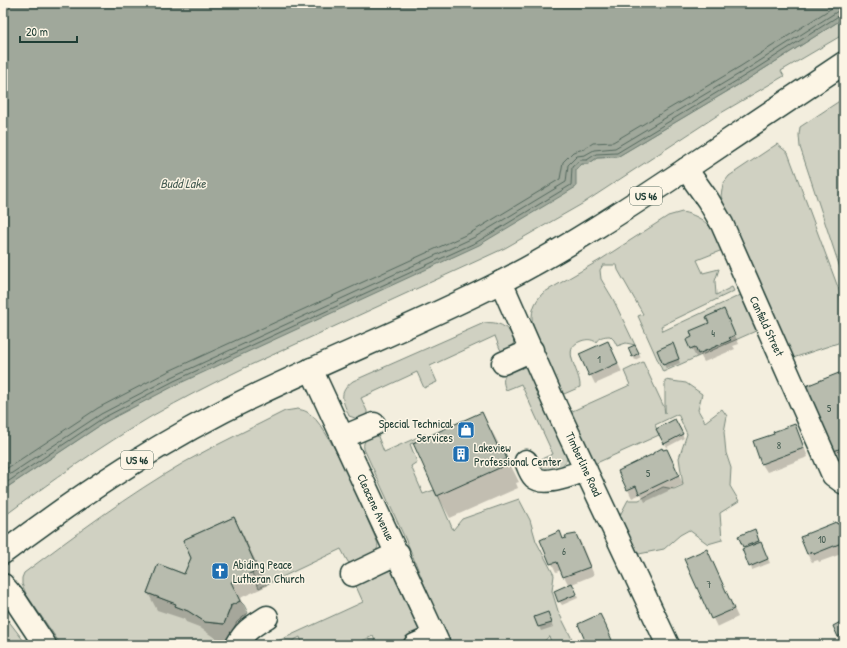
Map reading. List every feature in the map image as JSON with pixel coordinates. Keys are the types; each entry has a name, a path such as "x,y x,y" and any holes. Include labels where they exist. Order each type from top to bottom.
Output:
{"street":[{"name":"US 46","path":"3,553 79,497 155,448 191,428 234,405 501,282 580,238 844,63"},
{"name":"Canfield Street","path":"686,169 708,200 722,224 833,475 844,483"},
{"name":"Timberline Road","path":"501,282 586,470 668,645"},
{"path":"503,363 532,350"},
{"name":"Cleacene Avenue","path":"312,369 437,640"},
{"path":"343,437 374,424"},
{"path":"526,460 534,477 539,480 558,479 586,470"},
{"path":"352,575 398,553"},
{"path":"3,585 14,598 45,645"},
{"path":"237,645 244,633 249,628 267,617"},
{"path":"415,645 437,640"}],"shaded area":[{"path":"844,18 844,34 781,71 784,76 721,113 582,204 505,248 244,368 175,403 95,452 3,517 3,490 105,422 576,169 582,164 588,164 597,158 617,157 748,79"},
{"path":"844,98 844,280 800,147 799,135 800,127"},
{"path":"777,144 788,153 839,290 844,316 844,341 790,359 739,245 721,196 723,184 729,176"},
{"path":"682,212 697,217 708,225 717,235 725,249 697,260 703,273 719,269 715,281 716,295 732,287 734,291 661,326 663,331 745,293 758,330 663,372 638,316 643,314 618,270 617,265 603,265 600,270 601,279 613,299 635,345 626,343 617,346 610,336 606,336 602,337 596,342 587,340 581,341 575,345 572,349 571,355 580,387 564,394 561,392 533,326 532,312 537,300 543,293 600,260 668,216"},
{"path":"484,323 494,323 505,327 514,338 513,347 502,351 495,336 430,366 437,382 424,388 417,372 361,398 367,414 358,419 349,416 343,401 343,393 348,385 353,381"},
{"path":"643,362 664,407 665,413 665,380 686,383 702,394 698,410 705,422 722,409 727,416 724,432 726,453 731,468 730,486 739,501 720,513 722,540 708,544 689,530 680,535 664,549 639,554 632,548 618,519 628,500 639,500 663,487 674,489 683,485 679,458 687,434 678,414 655,425 659,435 592,465 568,413 630,385 624,371"},
{"path":"525,367 529,370 568,456 563,465 553,470 543,469 540,466 539,460 553,454 521,384 506,390 504,384 505,376 507,374"},
{"path":"298,409 307,412 316,420 335,450 355,490 376,539 378,546 376,551 351,564 348,562 341,549 259,588 252,573 258,570 234,517 183,540 191,558 184,574 158,564 147,593 176,604 175,606 188,611 205,622 224,624 231,607 230,606 240,601 248,613 237,622 224,645 61,645 26,594 22,584 24,573 103,515 185,462 285,411"},
{"path":"377,434 384,452 425,434 427,437 410,444 417,462 411,466 423,494 434,490 437,496 438,495 453,530 462,519 519,499 530,520 536,541 554,575 552,591 558,611 575,645 552,645 549,636 541,645 449,645 409,547 364,449 365,441"},
{"path":"391,570 420,633 392,645 377,645 373,636 353,645 303,645 300,637 284,645 279,645 278,641 363,602 355,584"},
{"path":"3,614 4,615 27,645 3,645"}],"water":[{"name":"Budd Lake","path":"3,3 844,3 844,18 748,79 617,157 597,158 588,164 582,164 576,169 576,187 479,245 176,385 105,422 3,490"}],"building":[{"path":"724,309 735,335 729,338 731,340 698,354 695,347 690,349 686,340 692,337 690,331 709,323 706,317"},
{"path":"608,341 618,363 589,376 579,354"},
{"path":"673,343 679,359 663,365 657,350"},
{"path":"635,345 639,353 632,357 628,348"},
{"path":"844,371 844,447 834,451 826,430 823,431 806,386"},
{"name":"Lakeview Professional Center","path":"482,412 499,449 502,448 507,459 504,460 506,465 437,496 413,443"},
{"path":"675,419 683,434 664,444 656,429"},
{"path":"795,424 804,448 761,464 753,441 774,434 773,432"},
{"path":"662,448 663,450 667,449 679,475 639,494 636,486 627,490 618,471"},
{"name":"Abiding Peace Lutheran Church","path":"234,517 258,570 231,582 240,601 230,606 224,624 205,622 188,611 175,606 176,604 147,593 158,564 184,574 191,558 183,540"},
{"path":"836,522 837,524 843,522 844,542 814,554 813,552 807,554 800,537"},
{"path":"755,529 759,541 743,547 738,536"},
{"path":"560,531 563,539 566,538 565,536 576,534 590,567 563,577 557,562 550,564 540,540"},
{"path":"761,542 768,559 749,567 742,549"},
{"path":"707,549 734,609 711,619 684,559"},
{"path":"572,583 577,594 558,602 554,591"},
{"path":"548,612 552,623 538,627 534,617"},
{"path":"600,614 614,645 587,645 578,624"},
{"path":"844,620 844,633 838,637 833,626"}],"place":[{"name":"Special Technical Services","path":"466,430"},
{"name":"Lakeview Professional Center","path":"461,454"},
{"name":"Abiding Peace Lutheran Church","path":"220,571"}]}
